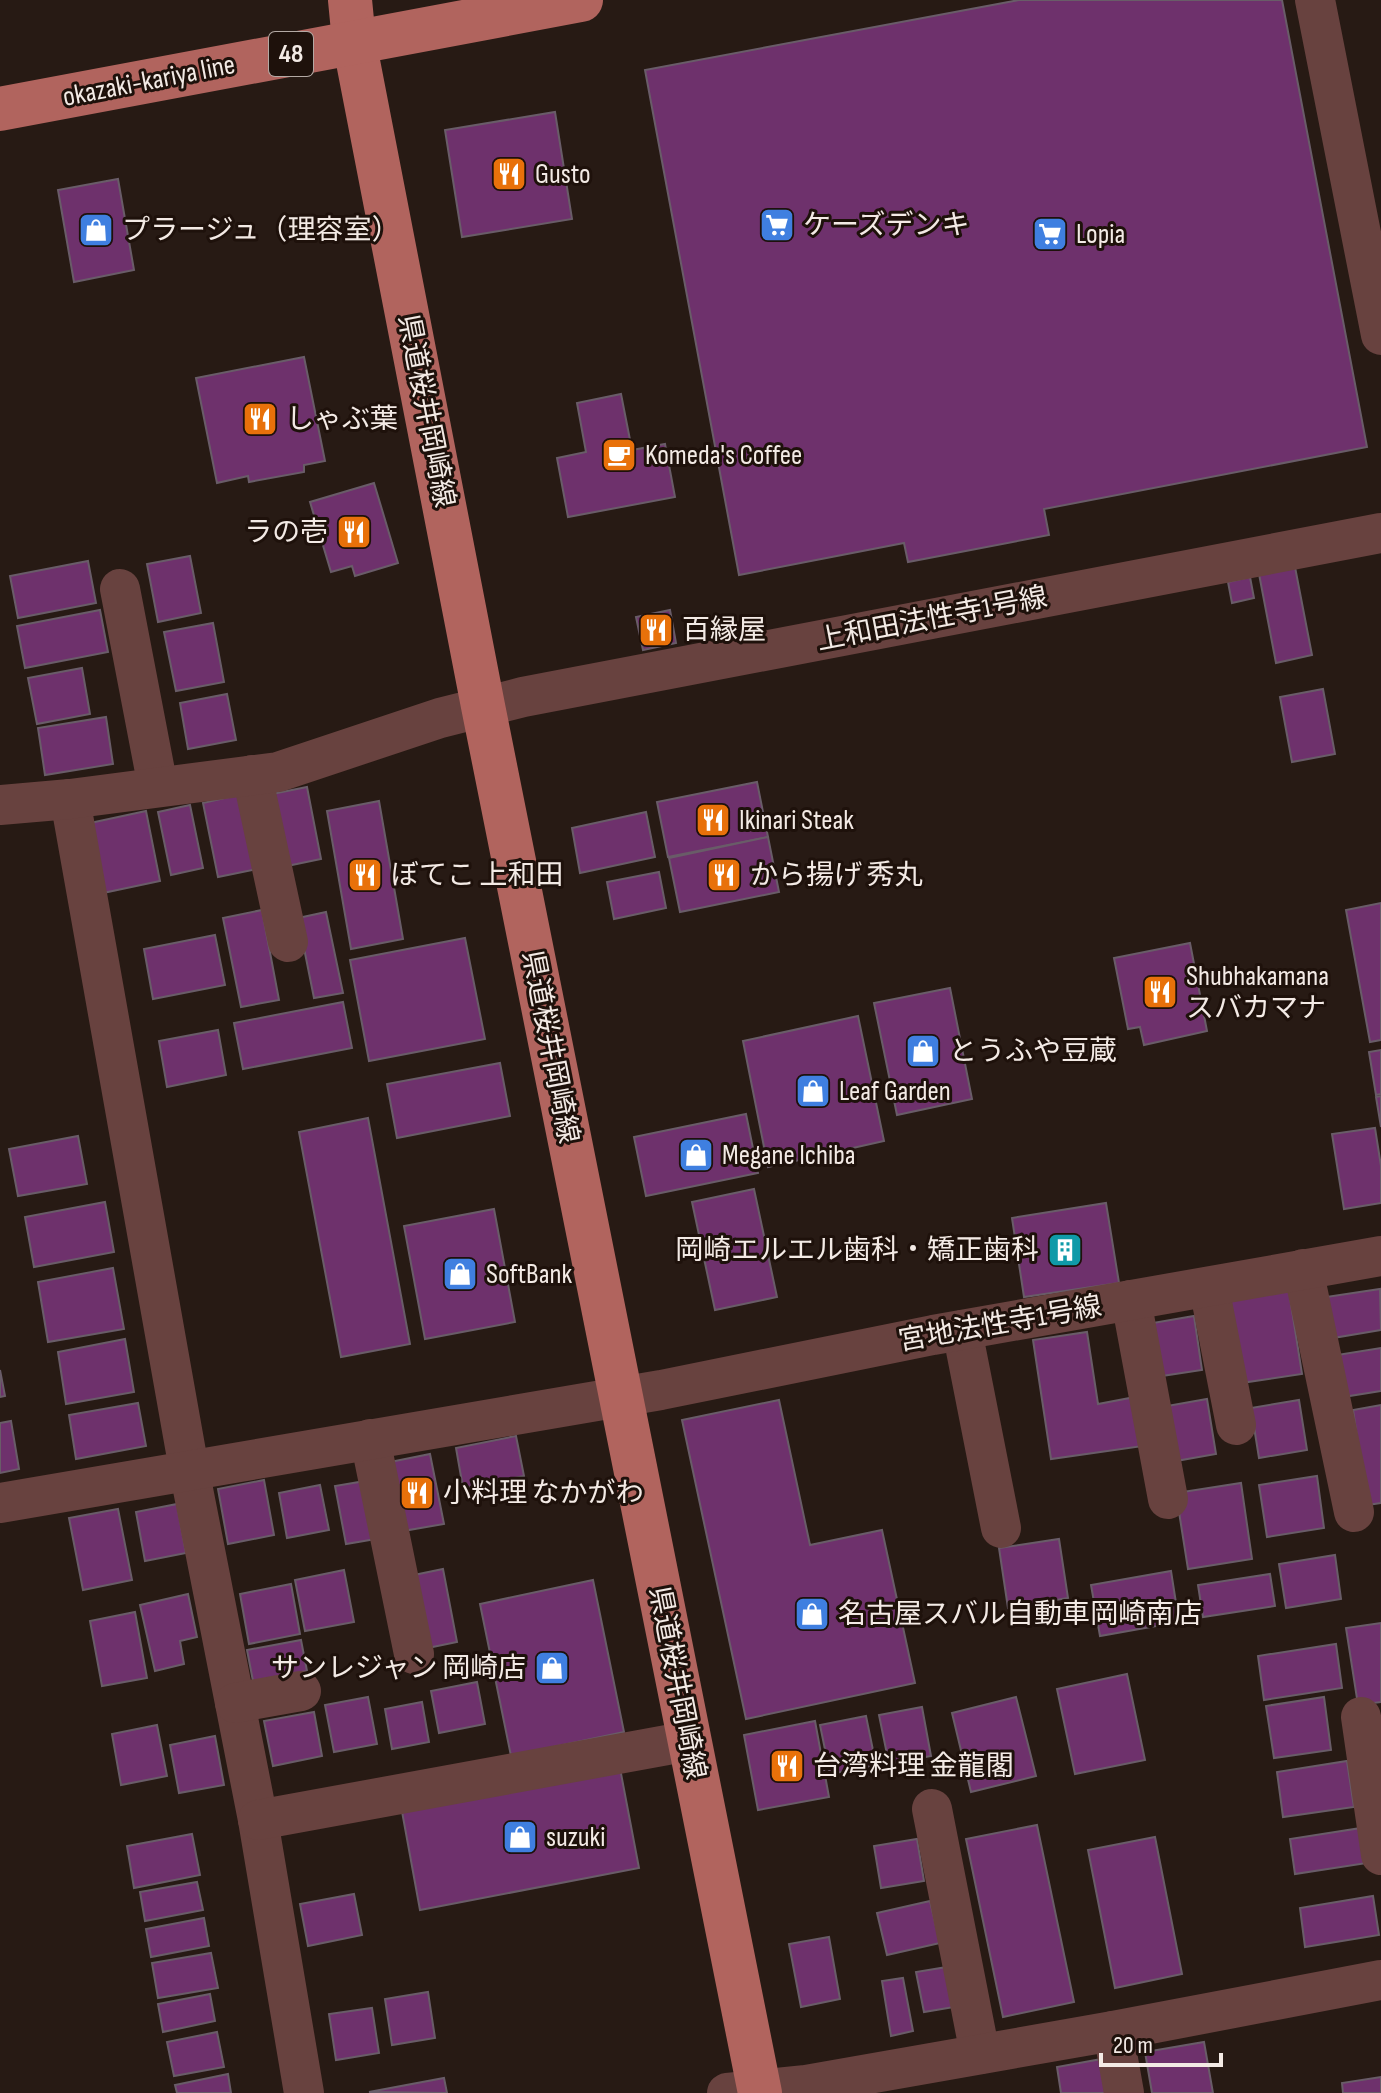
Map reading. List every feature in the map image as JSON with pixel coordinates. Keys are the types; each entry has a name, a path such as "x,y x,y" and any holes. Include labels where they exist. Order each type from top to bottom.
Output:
{"main road":[{"name":"okazaki-kariya line","path":"0,109 352,21 581,0"},
{"name":"県道桜井岡崎線","path":"352,21 483,706 689,1741 748,2092"}],"street":[{"path":"1315,0 1381,335"},
{"name":"上和田法性寺1号線","path":"0,805 278,772 440,718 523,697 1381,533"},
{"path":"120,589 158,787"},
{"path":"252,775 288,942"},
{"path":"70,799 189,1469 258,1820 304,2093"},
{"name":"宮地法性寺1号線","path":"0,1503 620,1398 962,1330 1381,1256"},
{"path":"1303,1269 1354,1512"},
{"path":"1209,1287 1236,1425"},
{"path":"1131,1300 1168,1499"},
{"path":"962,1330 1001,1528"},
{"path":"370,1439 414,1654"},
{"path":"235,1703 301,1691"},
{"path":"1361,1717 1381,1855"},
{"path":"258,1820 689,1741"},
{"path":"932,1809 980,2054"},
{"path":"748,2092 806,2085 1113,2031 1381,1980"},
{"path":"1113,2031 1124,2093"}],"building":[{"path":"1019,0 1282,0 1367,447 1044,509 1049,535 908,562 904,543 739,575 645,70"},
{"name":"Gusto","path":"555,112 572,219 462,237 445,130"},
{"name":"プラージュ（理容室）","path":"118,179 134,270 74,282 58,190"},
{"name":"しゃぶ葉","path":"304,357 325,461 304,465 304,472 249,482 248,476 217,483 196,378"},
{"name":"Komeda's Coffee","path":"621,394 632,450 665,444 675,497 568,517 557,458 586,452 577,403"},
{"name":"ラの壱","path":"374,483 398,563 355,576 352,566 331,572 310,502"},
{"path":"190,556 201,613 158,622 147,564"},
{"path":"88,561 96,603 18,618 10,576"},
{"path":"1295,567 1312,655 1276,663 1259,574"},
{"path":"1250,577 1254,598 1232,603 1228,582"},
{"path":"100,610 108,652 25,668 17,626"},
{"name":"百縁屋","path":"670,610 676,643 643,650 636,617"},
{"path":"213,623 224,682 176,691 164,632"},
{"path":"82,668 90,714 37,724 28,678"},
{"path":"1323,689 1335,754 1292,762 1280,697"},
{"path":"227,694 236,740 188,749 180,703"},
{"path":"106,717 113,764 45,775 38,728"},
{"name":"Ikinari Steak","path":"757,782 768,837 668,857 657,802"},
{"path":"307,787 321,859 287,866 272,794"},
{"path":"242,794 257,869 218,877 203,803"},
{"name":"ぼてこ 上和田","path":"379,801 403,939 351,949 327,811"},
{"path":"190,805 203,868 171,875 158,812"},
{"path":"146,811 160,881 103,893 90,823"},
{"path":"646,812 655,857 580,873 572,828"},
{"name":"から揚げ 秀丸","path":"768,837 779,892 680,912 669,858"},
{"path":"659,872 666,908 614,919 607,882"},
{"path":"1381,903 1381,1040 1370,1042 1346,910"},
{"path":"262,910 279,1000 241,1007 223,918"},
{"path":"326,912 343,993 314,998 298,918"},
{"path":"215,935 225,985 153,999 144,949"},
{"path":"465,938 485,1039 369,1061 350,960"},
{"name":"Shubhakamana スバカマナ","path":"1190,943 1207,1031 1144,1045 1140,1027 1128,1029 1114,958"},
{"name":"とうふや豆蔵","path":"950,988 972,1099 897,1115 874,1003"},
{"path":"343,1002 352,1048 243,1069 234,1023"},
{"name":"Leaf Garden","path":"858,1016 884,1141 768,1167 743,1041"},
{"path":"218,1030 226,1075 167,1087 159,1041"},
{"path":"1381,1050 1381,1094 1376,1095 1369,1052"},
{"path":"500,1063 510,1116 397,1138 387,1084"},
{"path":"1381,1096 1381,1127 1376,1097"},
{"name":"Megane Ichiba","path":"746,1114 758,1173 646,1196 634,1137"},
{"path":"368,1118 410,1344 341,1357 299,1132"},
{"path":"1375,1128 1381,1166 1381,1203 1344,1209 1332,1134"},
{"path":"78,1136 87,1184 18,1196 9,1149"},
{"path":"754,1189 777,1297 715,1310 692,1202"},
{"path":"105,1202 114,1252 34,1267 25,1217"},
{"name":"岡崎エルエル歯科・矯正歯科","path":"1106,1203 1119,1283 1024,1297 1012,1218"},
{"name":"SoftBank","path":"494,1209 515,1322 425,1339 404,1226"},
{"path":"113,1268 124,1329 48,1342 38,1282"},
{"path":"1380,1289 1381,1330 1333,1338 1326,1297"},
{"path":"1289,1291 1302,1374 1241,1383 1229,1301"},
{"path":"1194,1316 1202,1370 1155,1377 1147,1324"},
{"path":"1087,1332 1098,1404 1135,1397 1143,1446 1051,1459 1033,1340"},
{"path":"125,1339 134,1392 66,1404 58,1352"},
{"path":"1381,1348 1381,1391 1343,1397 1337,1355"},
{"path":"0,1370 5,1396 0,1397"},
{"path":"1207,1399 1216,1454 1176,1461 1167,1406"},
{"name":"名古屋スバル自動車岡崎南店","path":"779,1400 810,1545 882,1530 915,1683 746,1719 682,1420"},
{"path":"1299,1400 1307,1450 1259,1458 1251,1408"},
{"path":"138,1403 146,1446 76,1459 69,1415"},
{"path":"1381,1405 1381,1503 1367,1505 1353,1410"},
{"path":"11,1421 19,1469 0,1473 0,1423"},
{"path":"516,1436 524,1476 463,1488 456,1448"},
{"name":"小料理 なかがわ","path":"430,1454 444,1524 403,1531 390,1462"},
{"path":"1317,1476 1324,1528 1267,1537 1259,1485"},
{"path":"264,1480 274,1535 228,1544 218,1489"},
{"path":"371,1480 382,1538 346,1544 335,1486"},
{"path":"1241,1483 1252,1559 1188,1569 1176,1493"},
{"path":"320,1485 329,1530 287,1538 279,1493"},
{"path":"177,1504 186,1553 145,1561 136,1512"},
{"path":"118,1509 132,1580 83,1590 69,1518"},
{"path":"1059,1539 1068,1598 1008,1608 999,1548"},
{"path":"1335,1555 1341,1599 1286,1608 1279,1564"},
{"path":"443,1569 457,1642 418,1650 404,1577"},
{"path":"344,1570 354,1622 305,1631 295,1580"},
{"path":"1171,1571 1179,1622 1100,1636 1091,1585"},
{"path":"1270,1574 1275,1606 1203,1617 1198,1585"},
{"name":"サンレジャン 岡崎店","path":"593,1580 624,1732 511,1756 480,1604"},
{"path":"291,1584 300,1634 249,1644 240,1594"},
{"path":"188,1594 197,1637 180,1641 184,1664 155,1671 140,1605"},
{"path":"135,1612 147,1678 102,1686 90,1621"},
{"path":"1381,1623 1381,1702 1358,1705 1346,1628"},
{"path":"301,1640 307,1671 253,1681 247,1650"},
{"path":"1336,1644 1342,1688 1264,1700 1258,1656"},
{"path":"1127,1674 1145,1760 1075,1774 1057,1689"},
{"path":"477,1682 485,1724 439,1733 431,1691"},
{"path":"368,1697 377,1744 334,1752 325,1705"},
{"path":"1016,1697 1036,1776 971,1792 952,1713"},
{"path":"1324,1697 1331,1750 1274,1758 1266,1706"},
{"path":"422,1702 429,1742 392,1749 385,1709"},
{"path":"922,1707 931,1756 889,1764 879,1715"},
{"path":"314,1712 322,1756 273,1766 264,1721"},
{"path":"866,1716 876,1765 830,1774 820,1725"},
{"name":"台湾料理 金龍閣","path":"815,1721 829,1797 758,1810 744,1735"},
{"path":"157,1725 167,1776 121,1785 112,1734"},
{"path":"215,1736 224,1785 179,1793 170,1745"},
{"path":"1347,1761 1354,1807 1283,1817 1277,1772"},
{"name":"suzuki","path":"619,1763 639,1868 420,1910 401,1806"},
{"path":"1037,1825 1074,2002 1003,2017 966,1839"},
{"path":"1361,1828 1367,1863 1295,1874 1290,1839"},
{"path":"192,1834 200,1875 134,1888 127,1846"},
{"path":"1155,1837 1182,1974 1115,1988 1088,1850"},
{"path":"917,1839 924,1881 881,1888 874,1846"},
{"path":"197,1882 203,1910 145,1921 140,1892"},
{"path":"354,1894 362,1935 308,1946 300,1904"},
{"path":"1373,1896 1379,1935 1305,1947 1300,1908"},
{"path":"930,1901 940,1943 887,1955 877,1913"},
{"path":"204,1918 209,1946 151,1957 146,1929"},
{"path":"829,1937 840,1999 801,2007 789,1944"},
{"path":"211,1953 218,1988 158,1998 152,1963"},
{"path":"953,1966 960,2006 924,2012 916,1972"},
{"path":"903,1978 913,2031 891,2036 882,1981"},
{"path":"428,1992 435,2038 392,2045 385,1999"},
{"path":"210,1994 215,2021 163,2032 158,2004"},
{"path":"372,2008 379,2053 336,2060 329,2014"},
{"path":"217,2032 224,2067 174,2076 167,2042"},
{"path":"1204,2042 1213,2093 1152,2093 1145,2052"},
{"path":"1107,2058 1114,2093 1061,2093 1057,2067"},
{"path":"228,2074 231,2093 177,2093 175,2085"},
{"path":"1381,2077 1381,2093 1343,2093 1342,2083"},
{"path":"444,2078 447,2093 369,2092"}],"place":[{"name":"Gusto","path":"509,174"},
{"name":"ケーズデンキ","path":"777,225"},
{"name":"プラージュ（理容室）","path":"96,230"},
{"name":"Lopia","path":"1050,234"},
{"name":"しゃぶ葉","path":"260,419"},
{"name":"Komeda's Coffee","path":"619,455"},
{"name":"ラの壱","path":"354,532"},
{"name":"百縁屋","path":"656,630"},
{"name":"Ikinari Steak","path":"713,820"},
{"name":"ぼてこ 上和田","path":"365,875"},
{"name":"から揚げ 秀丸","path":"724,875"},
{"name":"Shubhakamana スバカマナ","path":"1160,992"},
{"name":"とうふや豆蔵","path":"923,1051"},
{"name":"Leaf Garden","path":"813,1091"},
{"name":"Megane Ichiba","path":"696,1155"},
{"name":"岡崎エルエル歯科・矯正歯科","path":"1065,1250"},
{"name":"SoftBank","path":"460,1274"},
{"name":"小料理 なかがわ","path":"417,1493"},
{"name":"名古屋スバル自動車岡崎南店","path":"812,1614"},
{"name":"サンレジャン 岡崎店","path":"552,1668"},
{"name":"台湾料理 金龍閣","path":"787,1766"},
{"name":"suzuki","path":"520,1837"}]}
